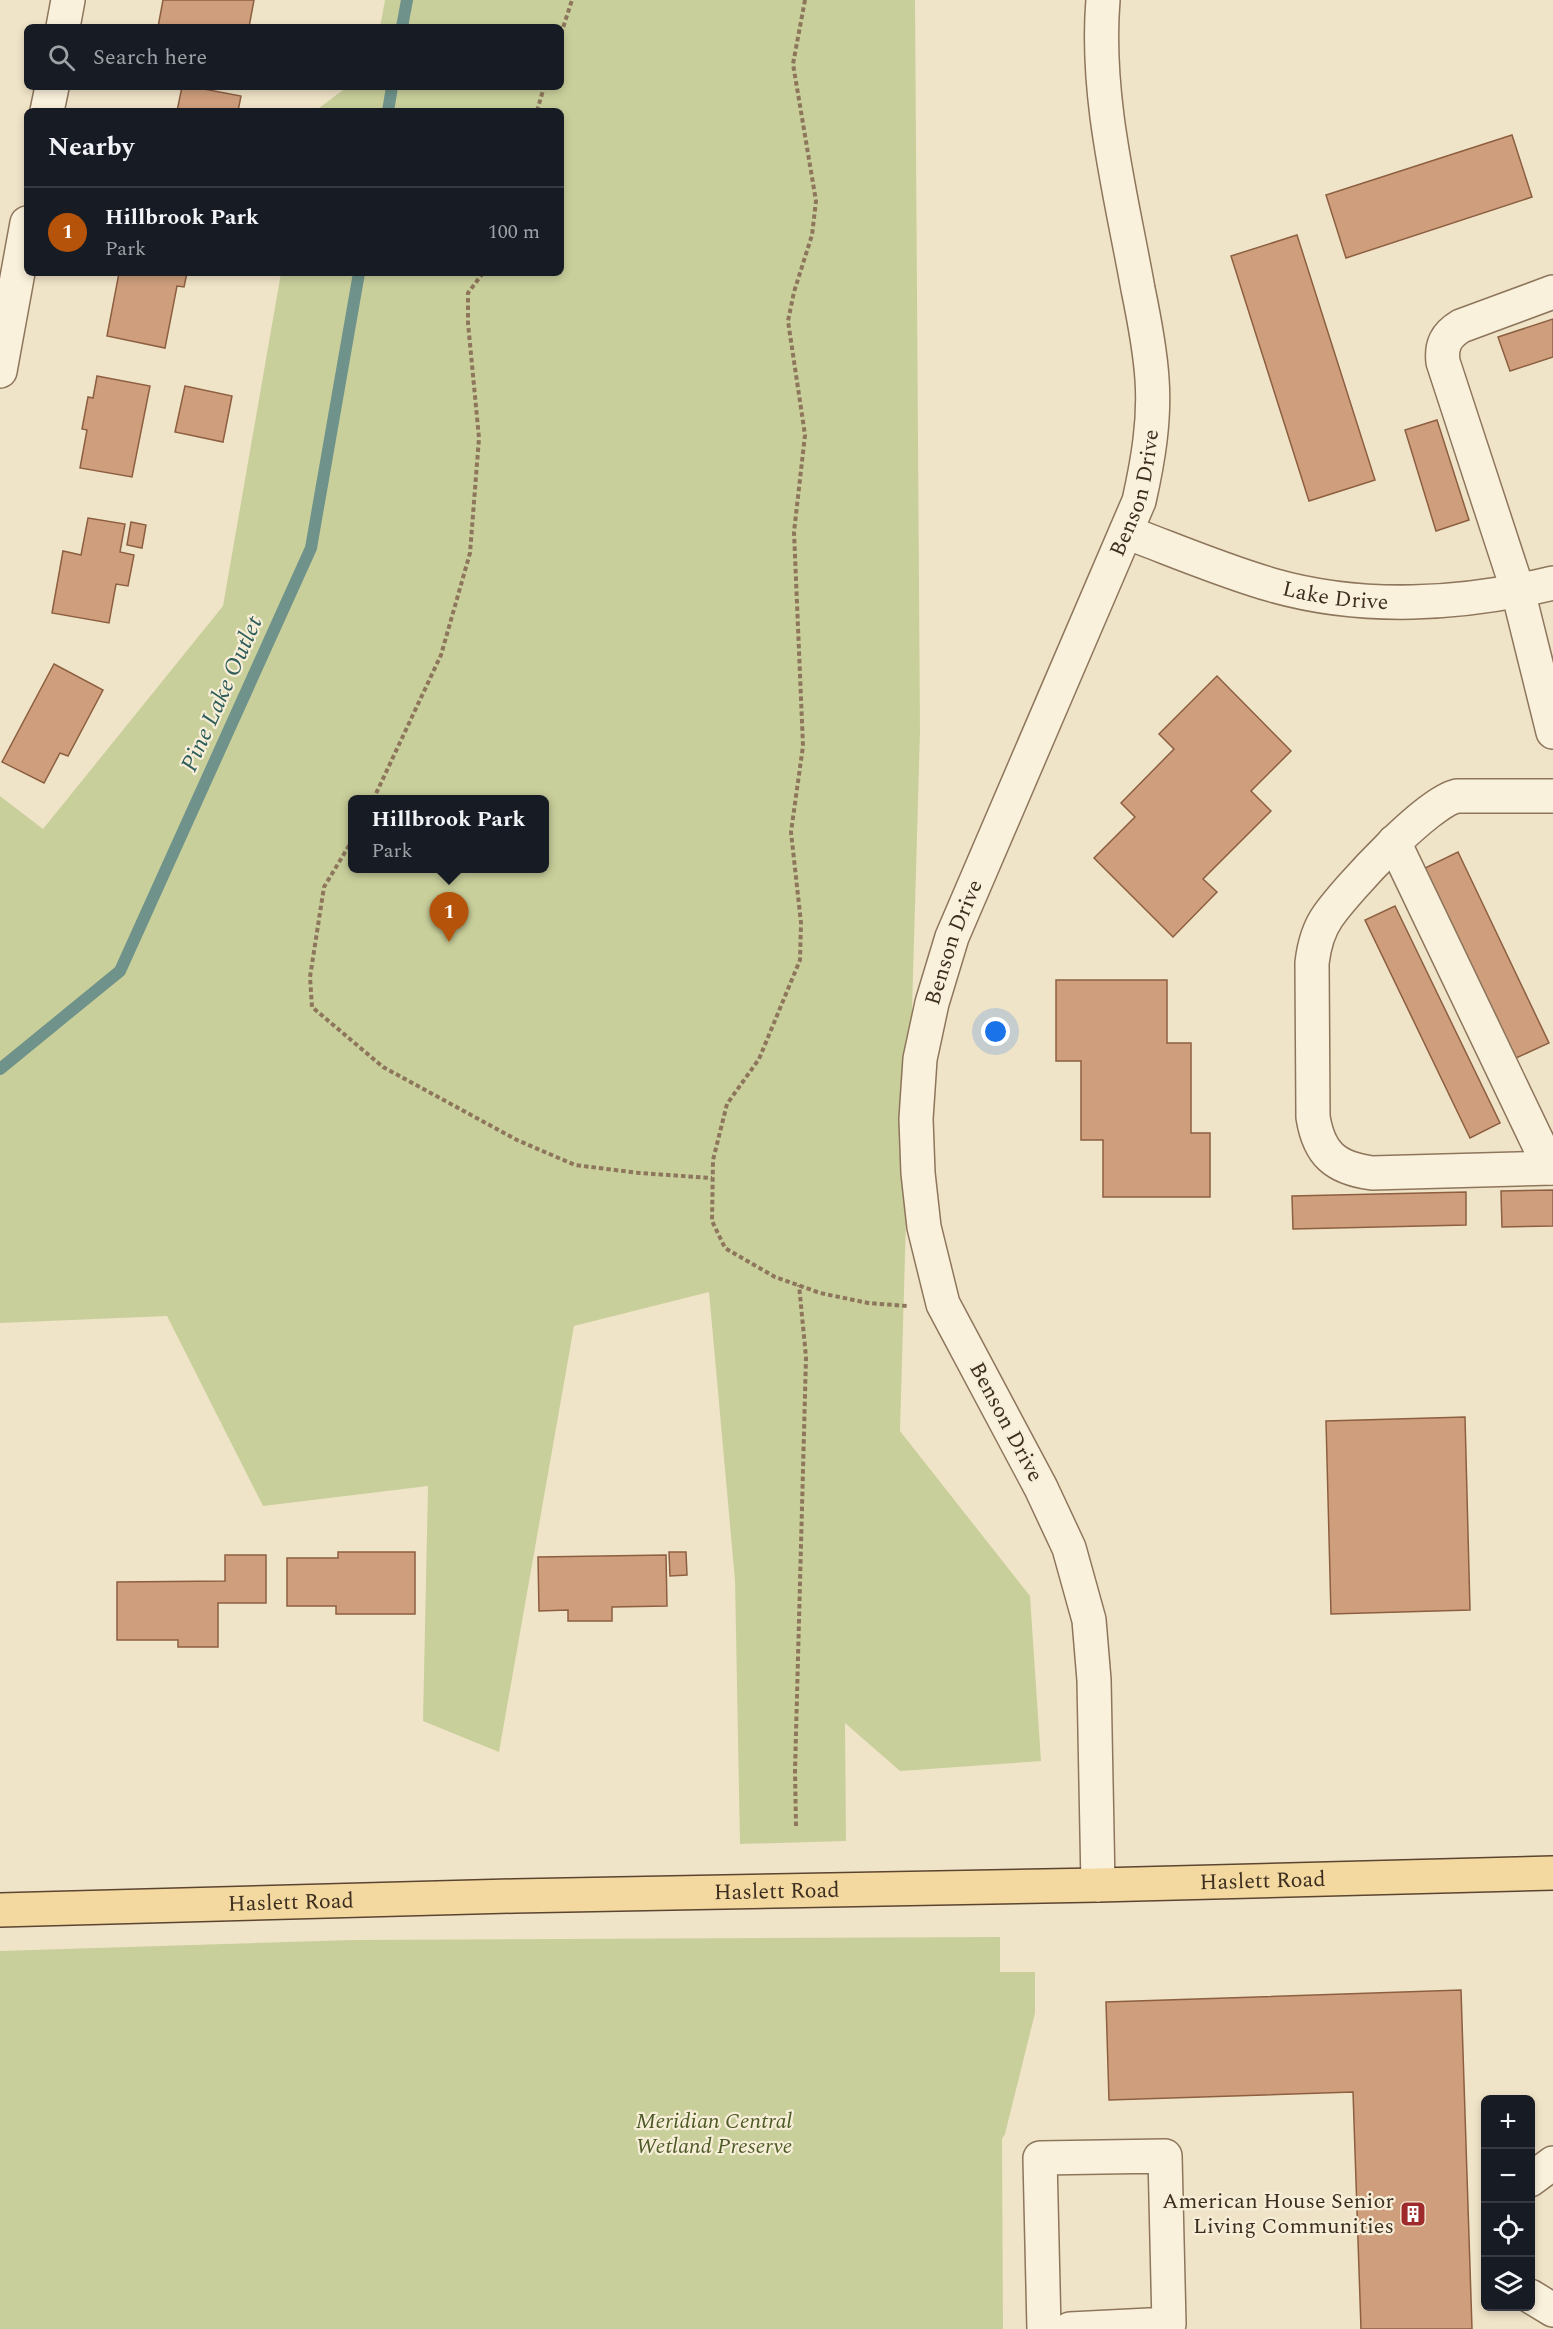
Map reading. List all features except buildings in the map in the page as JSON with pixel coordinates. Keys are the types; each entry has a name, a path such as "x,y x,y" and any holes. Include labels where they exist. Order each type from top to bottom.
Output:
{"main road":[{"name":"Haslett Road","path":"0,1910 525,1896 1098,1886 1553,1873"}],"street":[{"path":"64,24 68,0"},
{"name":"Benson Drive","path":"1098,1886 1095,1680 1089,1620 1069,1548 1046,1498 943,1304 924,1227 918,1173 916,1119 920,1059 932,1003 952,937 1139,501 1147,463 1152,424 1152,380 1147,335 1106,105 1102,60 1103,0"},
{"path":"48,108 52,90"},
{"path":"0,371 24,239"},
{"path":"1553,292 1461,326 1452,331 1445,340 1442,350 1443,362 1518,591 1553,732"},
{"name":"Lake Drive","path":"1126,532 1273,585 1321,595 1370,601 1420,602 1469,599 1553,583"},
{"path":"1394,842 1552,1168 1372,1173 1354,1171 1337,1163 1324,1150 1316,1135 1313,1117 1311,963 1314,945 1328,915 1394,842 1440,803 1452,797 1553,796"},
{"path":"1044,2329 1040,2158 1165,2156 1169,2324 1070,2329"},
{"path":"1535,2176 1553,2163"},
{"path":"1535,2299 1553,2310"}],"path":[{"path":"564,25 572,0"},
{"path":"805,0 793,64 816,201 812,235 794,292 788,321 806,435 794,532 803,746 791,832 801,923 800,960 759,1059 727,1104 713,1160 712,1221 725,1248 776,1277 820,1293 868,1303 912,1306 943,1304"},
{"path":"538,108 543,90"},
{"path":"375,795 441,655 470,553 479,438 468,323 468,293 481,276"},
{"path":"348,847 324,886 310,977 312,1006 383,1067 517,1140 575,1165 639,1173 712,1178"},
{"path":"796,1826 795,1771 806,1358 799,1285"}],"green space":[{"path":"385,0 915,0 920,731 900,1431 1030,1596 1041,1761 900,1771 845,1723 846,1841 740,1844 735,1580 709,1292 574,1326 499,1752 423,1721 428,1486 263,1506 167,1316 0,1323 0,796 43,829 223,606 280,276 564,276 564,108 319,108 343,90 564,90 564,24 381,24"},
{"name":"Meridian Central Wetland Preserve","path":"1000,1937 1000,1972 1035,1972 1035,2013 1002,2139 1003,2329 0,2329 0,1951 353,1940"}],"waterway":[{"name":"Pine Lake Outlet","path":"403,24 407,0"},
{"name":"Pine Lake Outlet","path":"388,108 392,90"},
{"name":"Pine Lake Outlet","path":"0,1069 120,971 311,548 358,276"}],"place":[{"name":"Hillbrook Park","path":"449,942"},
{"name":"American House Senior Living Communities","path":"1413,2214"}]}
